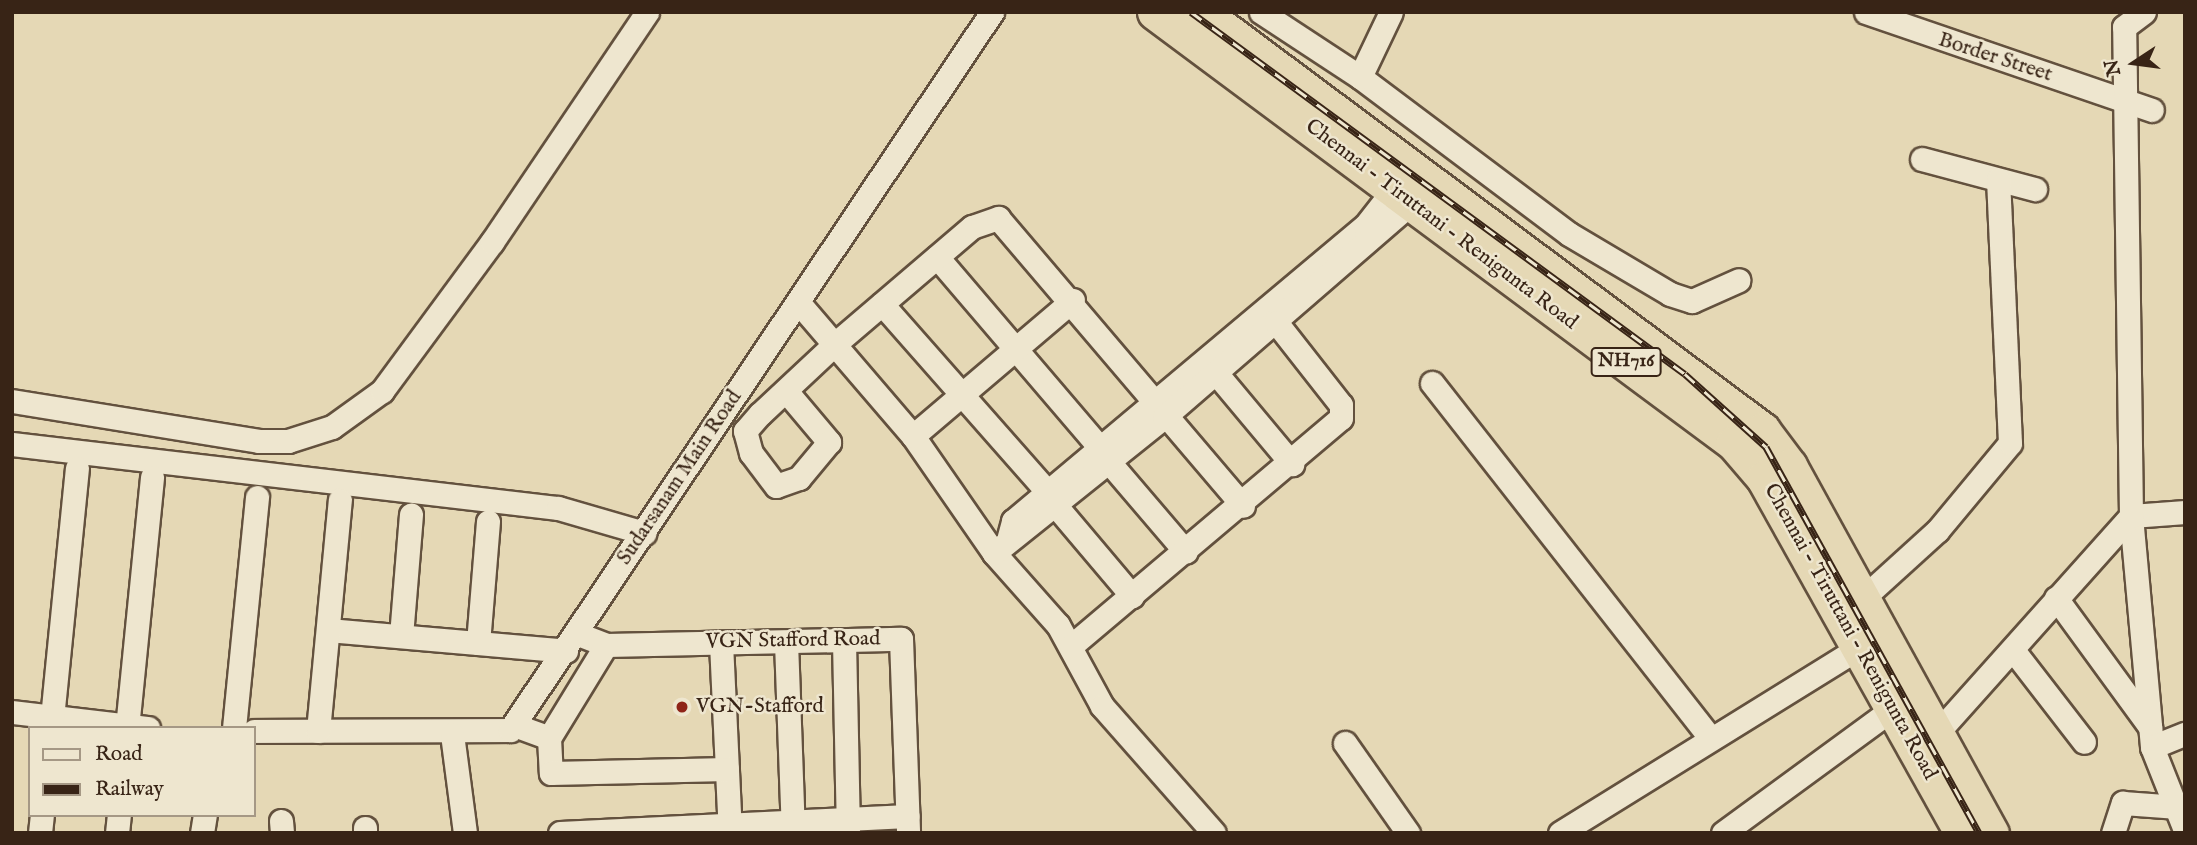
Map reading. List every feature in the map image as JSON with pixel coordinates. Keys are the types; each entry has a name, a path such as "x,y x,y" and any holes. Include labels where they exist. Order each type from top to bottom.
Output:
{"highway":[{"name":"Chennai - Tiruttani - Renigunta Road","path":"1155,12 1734,443 1764,478 1869,641 1916,726 1962,833"},
{"name":"Chennai - Tiruttani - Renigunta Road","path":"1219,18 1762,430 1789,466 1863,598 1869,641"},
{"name":"Chennai - Tiruttani - Renigunta Road","path":"1916,726 1991,833"}],"street":[{"path":"12,401 259,441 288,440 332,427 382,391 492,242 647,12"},
{"name":"Sudarsanam Main Road","path":"514,725 572,643 992,12"},
{"path":"1261,12 1360,76 1569,234 1683,301 1740,280"},
{"path":"1360,76 1391,12"},
{"name":"Border Street","path":"1866,12 2152,110"},
{"path":"2144,12 2124,20 2132,516 2151,737"},
{"path":"1922,159 2035,189"},
{"path":"1863,598 1937,531 2010,443 1998,180"},
{"path":"1001,546 1052,499 1292,297 1403,196"},
{"path":"786,391 836,343 982,219 998,219 1073,300 1243,506"},
{"path":"937,257 1186,552"},
{"path":"1163,406 1216,373 1276,322 1292,297"},
{"path":"913,436 1073,300"},
{"path":"798,302 836,343 1001,546 1071,646 1075,665 1102,706 1214,833"},
{"path":"882,304 963,394 1132,596"},
{"path":"1071,646 1292,464 1344,412 1276,322"},
{"path":"1216,373 1292,464"},
{"path":"1432,383 1709,736"},
{"path":"12,444 558,509 644,533"},
{"path":"51,722 77,468"},
{"path":"134,726 152,477"},
{"path":"234,726 257,497"},
{"path":"318,731 340,500"},
{"path":"1736,828 1970,693 2013,650 2056,598 2132,516 2185,512"},
{"path":"401,636 411,514"},
{"path":"478,643 488,521"},
{"path":"2056,598 2151,737 2182,818"},
{"name":"VGN Stafford Road","path":"328,630 478,643 606,645 901,639 908,825"},
{"path":"844,641 848,826"},
{"path":"1560,833 1709,736 1869,641"},
{"path":"786,642 793,827"},
{"path":"721,643 730,829"},
{"path":"606,645 549,738 551,773 727,769"},
{"path":"2013,650 2084,742"},
{"path":"12,712 51,722 117,726"},
{"path":"256,730 487,734 514,725 549,738"},
{"path":"452,734 465,833"},
{"path":"2151,737 2185,734"},
{"path":"1345,743 1408,833"},
{"path":"2113,833 2123,803 2182,818"},
{"path":"560,833 908,825"}],"railway":[{"path":"1191,12 1685,374 1766,447 1979,833"}],"place":[{"name":"VGN-Stafford","path":"682,707"}]}
